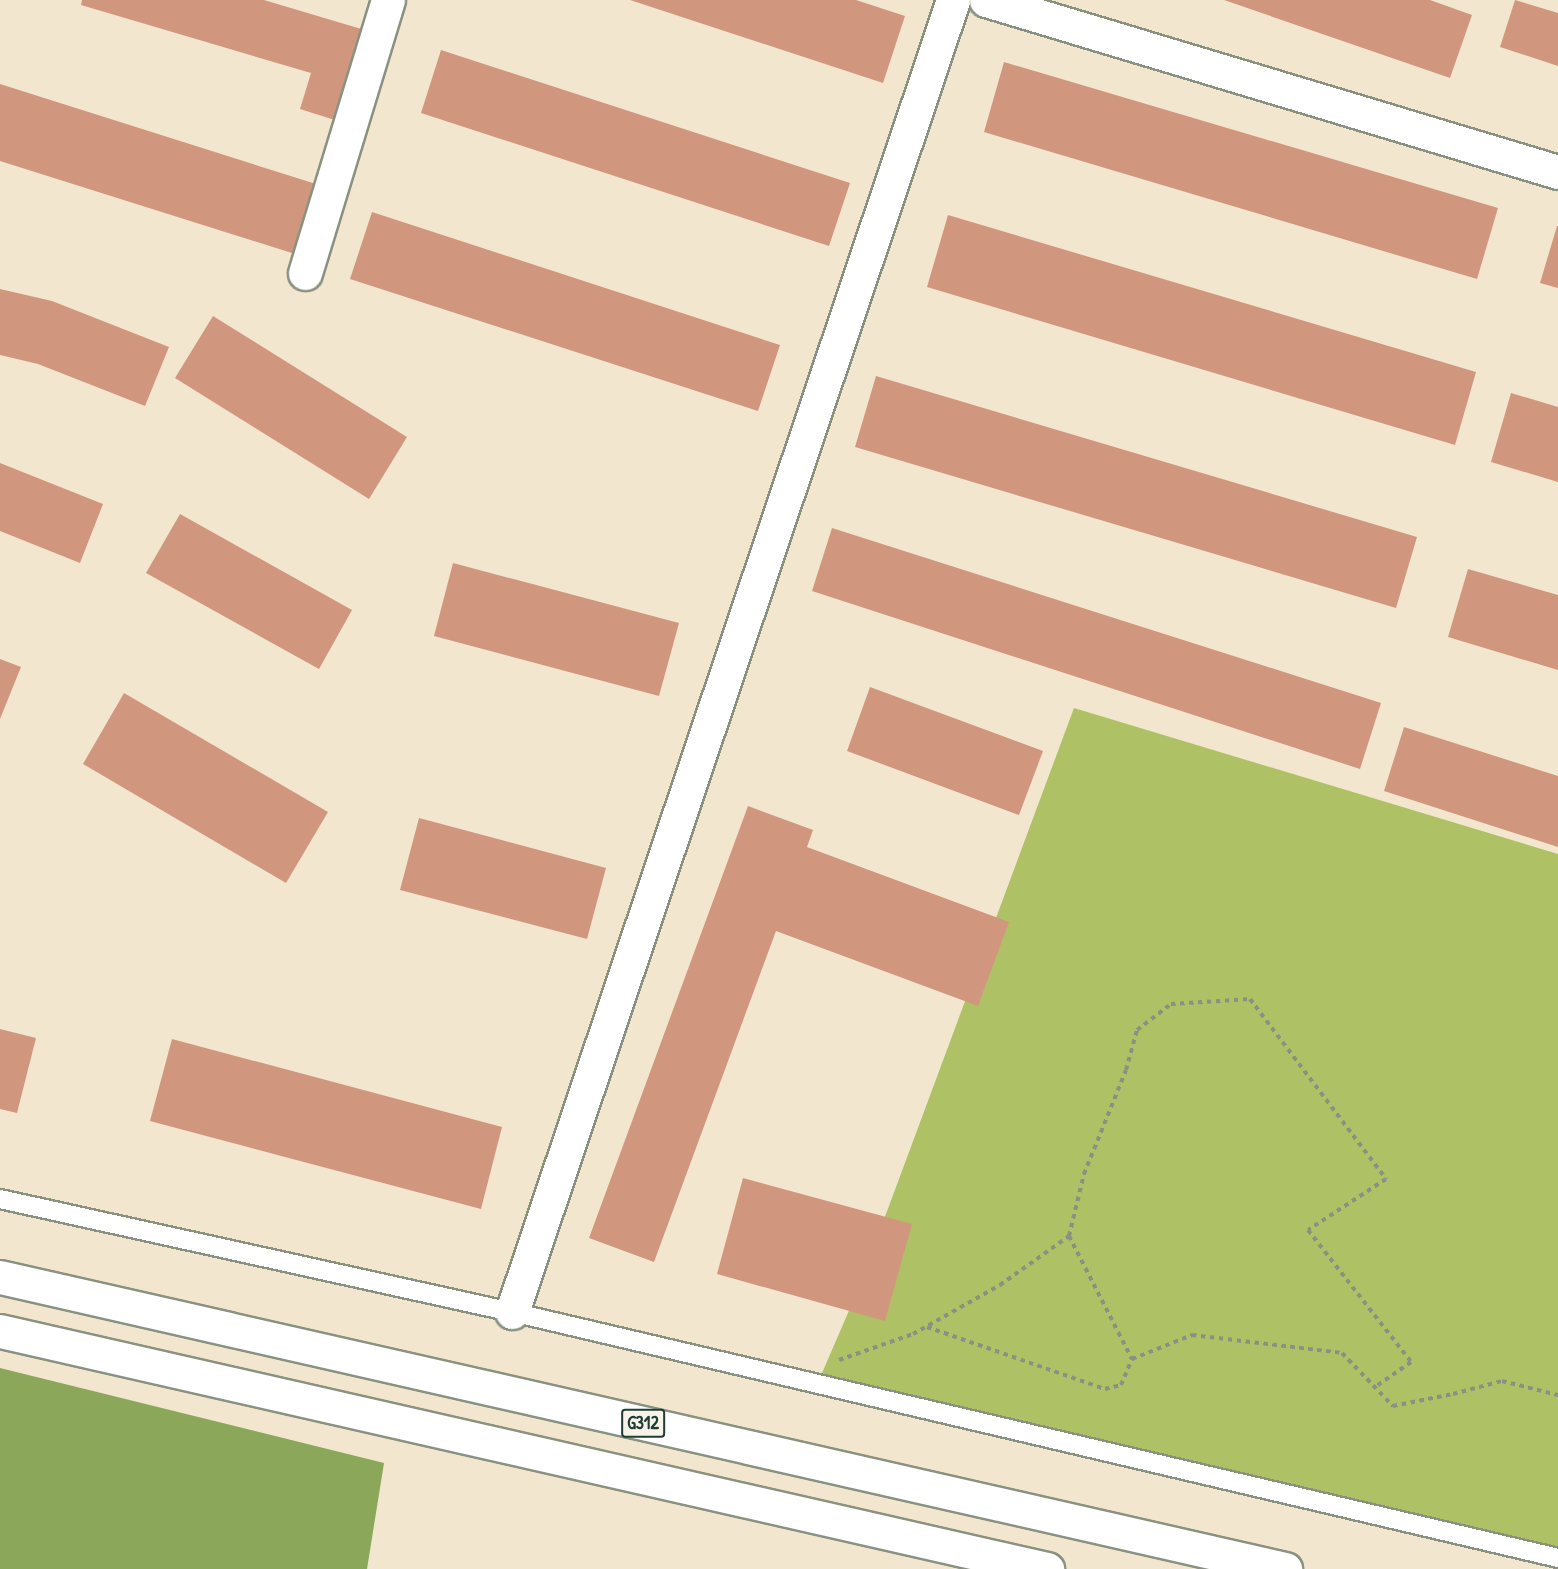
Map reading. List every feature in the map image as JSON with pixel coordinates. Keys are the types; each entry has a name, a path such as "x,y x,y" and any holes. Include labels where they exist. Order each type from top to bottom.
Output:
{"main road":[{"path":"305,273 388,0"},
{"path":"512,1312 953,0"},
{"path":"986,0 1558,171"},
{"name":"G312","path":"0,1277 1285,1569"},
{"path":"0,1331 1047,1569"}],"lane":[{"path":"0,1199 512,1312 1558,1558"}],"path":[{"path":"800,1379 846,1357 927,1327 1000,1286 1069,1236 1084,1174 1126,1070 1137,1030 1171,1004 1250,999 1386,1179 1308,1230 1411,1362 1375,1387"},
{"path":"1069,1236 1132,1359"},
{"path":"927,1327 1105,1389 1121,1385 1132,1359 1192,1335 1342,1353 1393,1406 1502,1381 1558,1395"}],"green space":[{"path":"1074,708 1558,854 1558,1562 816,1387 857,1292"},
{"path":"0,1368 384,1463 367,1569 0,1569"}],"building":[{"path":"82,0 264,0 368,31 341,122 300,109 311,73 81,5"},
{"path":"630,0 856,0 905,16 883,83"},
{"path":"1224,0 1430,0 1472,15 1450,78"},
{"path":"1515,0 1558,13 1558,66 1500,47"},
{"path":"441,50 850,183 829,246 421,113"},
{"path":"1004,62 1498,208 1477,279 984,132"},
{"path":"0,84 316,184 295,254 0,161"},
{"path":"372,212 780,345 758,411 350,279"},
{"path":"948,215 1476,372 1455,445 927,287"},
{"path":"1558,226 1558,288 1540,283"},
{"path":"0,289 52,301 169,347 145,406 38,364 0,355"},
{"path":"213,316 407,437 369,499 175,378"},
{"path":"876,376 1417,537 1396,608 855,447"},
{"path":"1511,393 1558,407 1558,482 1491,462"},
{"path":"0,463 103,504 80,563 0,531"},
{"path":"180,514 352,610 319,669 146,573"},
{"path":"832,528 1381,703 1360,769 812,591"},
{"path":"453,563 679,623 659,696 434,636"},
{"path":"1468,569 1558,595 1558,670 1448,637"},
{"path":"0,659 21,667 0,719"},
{"path":"870,687 1043,751 1019,815 847,751"},
{"path":"124,693 328,812 286,883 83,764"},
{"path":"1404,727 1558,776 1558,847 1384,791"},
{"path":"748,806 813,830 807,847 1009,922 978,1006 776,931 654,1262 589,1238"},
{"path":"419,818 606,868 587,939 400,890"},
{"path":"0,1029 36,1038 17,1113 0,1109"},
{"path":"172,1039 502,1127 481,1209 150,1121"},
{"path":"743,1178 912,1224 885,1321 717,1274"}]}
